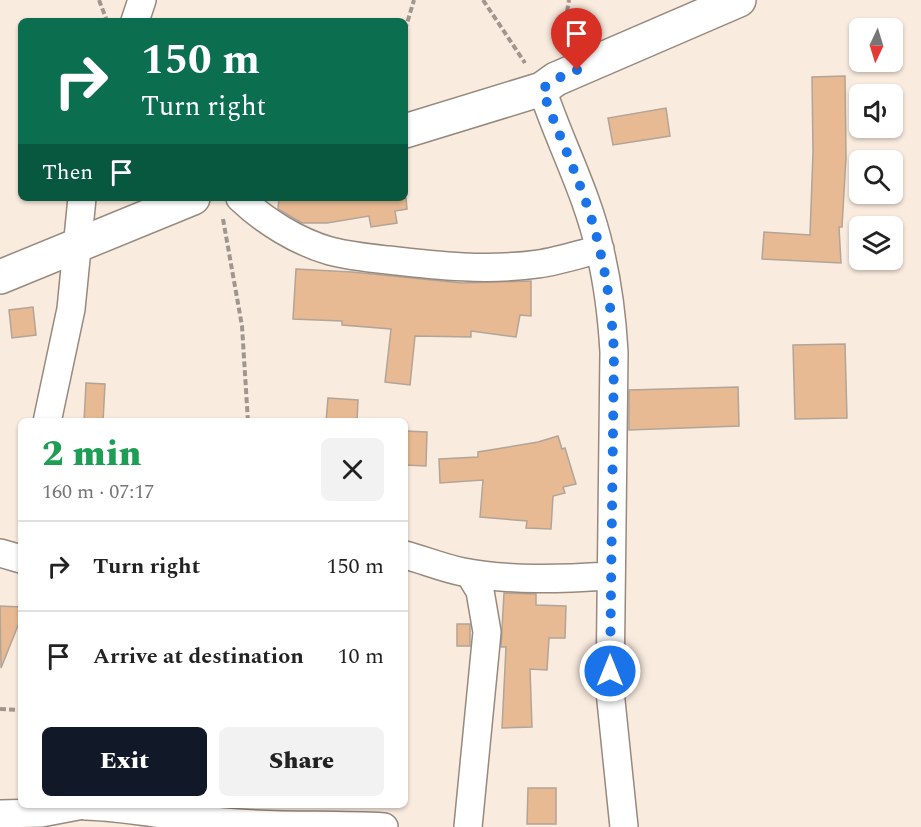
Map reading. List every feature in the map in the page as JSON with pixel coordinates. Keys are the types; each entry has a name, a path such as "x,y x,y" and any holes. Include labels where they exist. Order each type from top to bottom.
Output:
{"street":[{"path":"136,18 142,0"},
{"path":"408,130 549,84 739,0"},
{"path":"549,84 600,249 611,306 614,352 610,576 612,722 624,827"},
{"path":"48,418 71,309 82,201"},
{"path":"0,277 186,201"},
{"path":"231,206 264,217 305,241 330,251 415,263 502,268 540,264 600,249"},
{"path":"0,553 18,558"},
{"path":"408,556 470,573 535,578 610,576"},
{"path":"468,827 487,632 480,591 470,573"},
{"path":"0,814 41,815 70,808"},
{"path":"119,808 185,818 253,824 384,827"}],"path":[{"path":"99,0 106,18"},
{"path":"408,20 414,0"},
{"path":"483,0 549,84"},
{"path":"549,84 569,0"},
{"path":"231,206 248,418"},
{"path":"0,709 18,710"}],"building":[{"path":"845,76 846,157 842,227 839,227 841,263 762,259 764,232 810,235 813,152 812,77"},
{"path":"666,108 670,136 613,145 608,118"},
{"path":"279,201 406,201 407,209 395,211 397,223 371,227 369,216 327,223 302,223 278,209"},
{"path":"296,269 462,283 531,281 531,316 520,315 516,337 471,331 471,337 415,336 410,385 385,382 391,329 342,325 342,321 293,319"},
{"path":"33,307 36,335 12,338 9,310"},
{"path":"845,344 847,418 795,419 793,345"},
{"path":"86,383 105,384 103,418 84,418"},
{"path":"738,387 739,426 629,430 629,390"},
{"path":"328,398 358,400 357,418 326,418"},
{"path":"408,431 427,432 426,466 408,465"},
{"path":"558,436 562,449 565,448 576,484 563,487 565,493 553,496 551,529 526,528 527,521 480,517 483,480 440,483 439,459 478,457 478,452 538,442"},
{"path":"504,593 536,594 536,605 566,606 565,638 549,638 547,670 530,669 532,727 502,728 506,647 501,647"},
{"path":"0,606 18,607 18,626 1,668"},
{"path":"457,624 470,624 470,646 457,646"},
{"path":"528,788 556,788 556,824 527,824"}],"route":[{"path":"577,70 556,79 542,89 591,220 600,249 611,306 614,417 610,671"}]}
